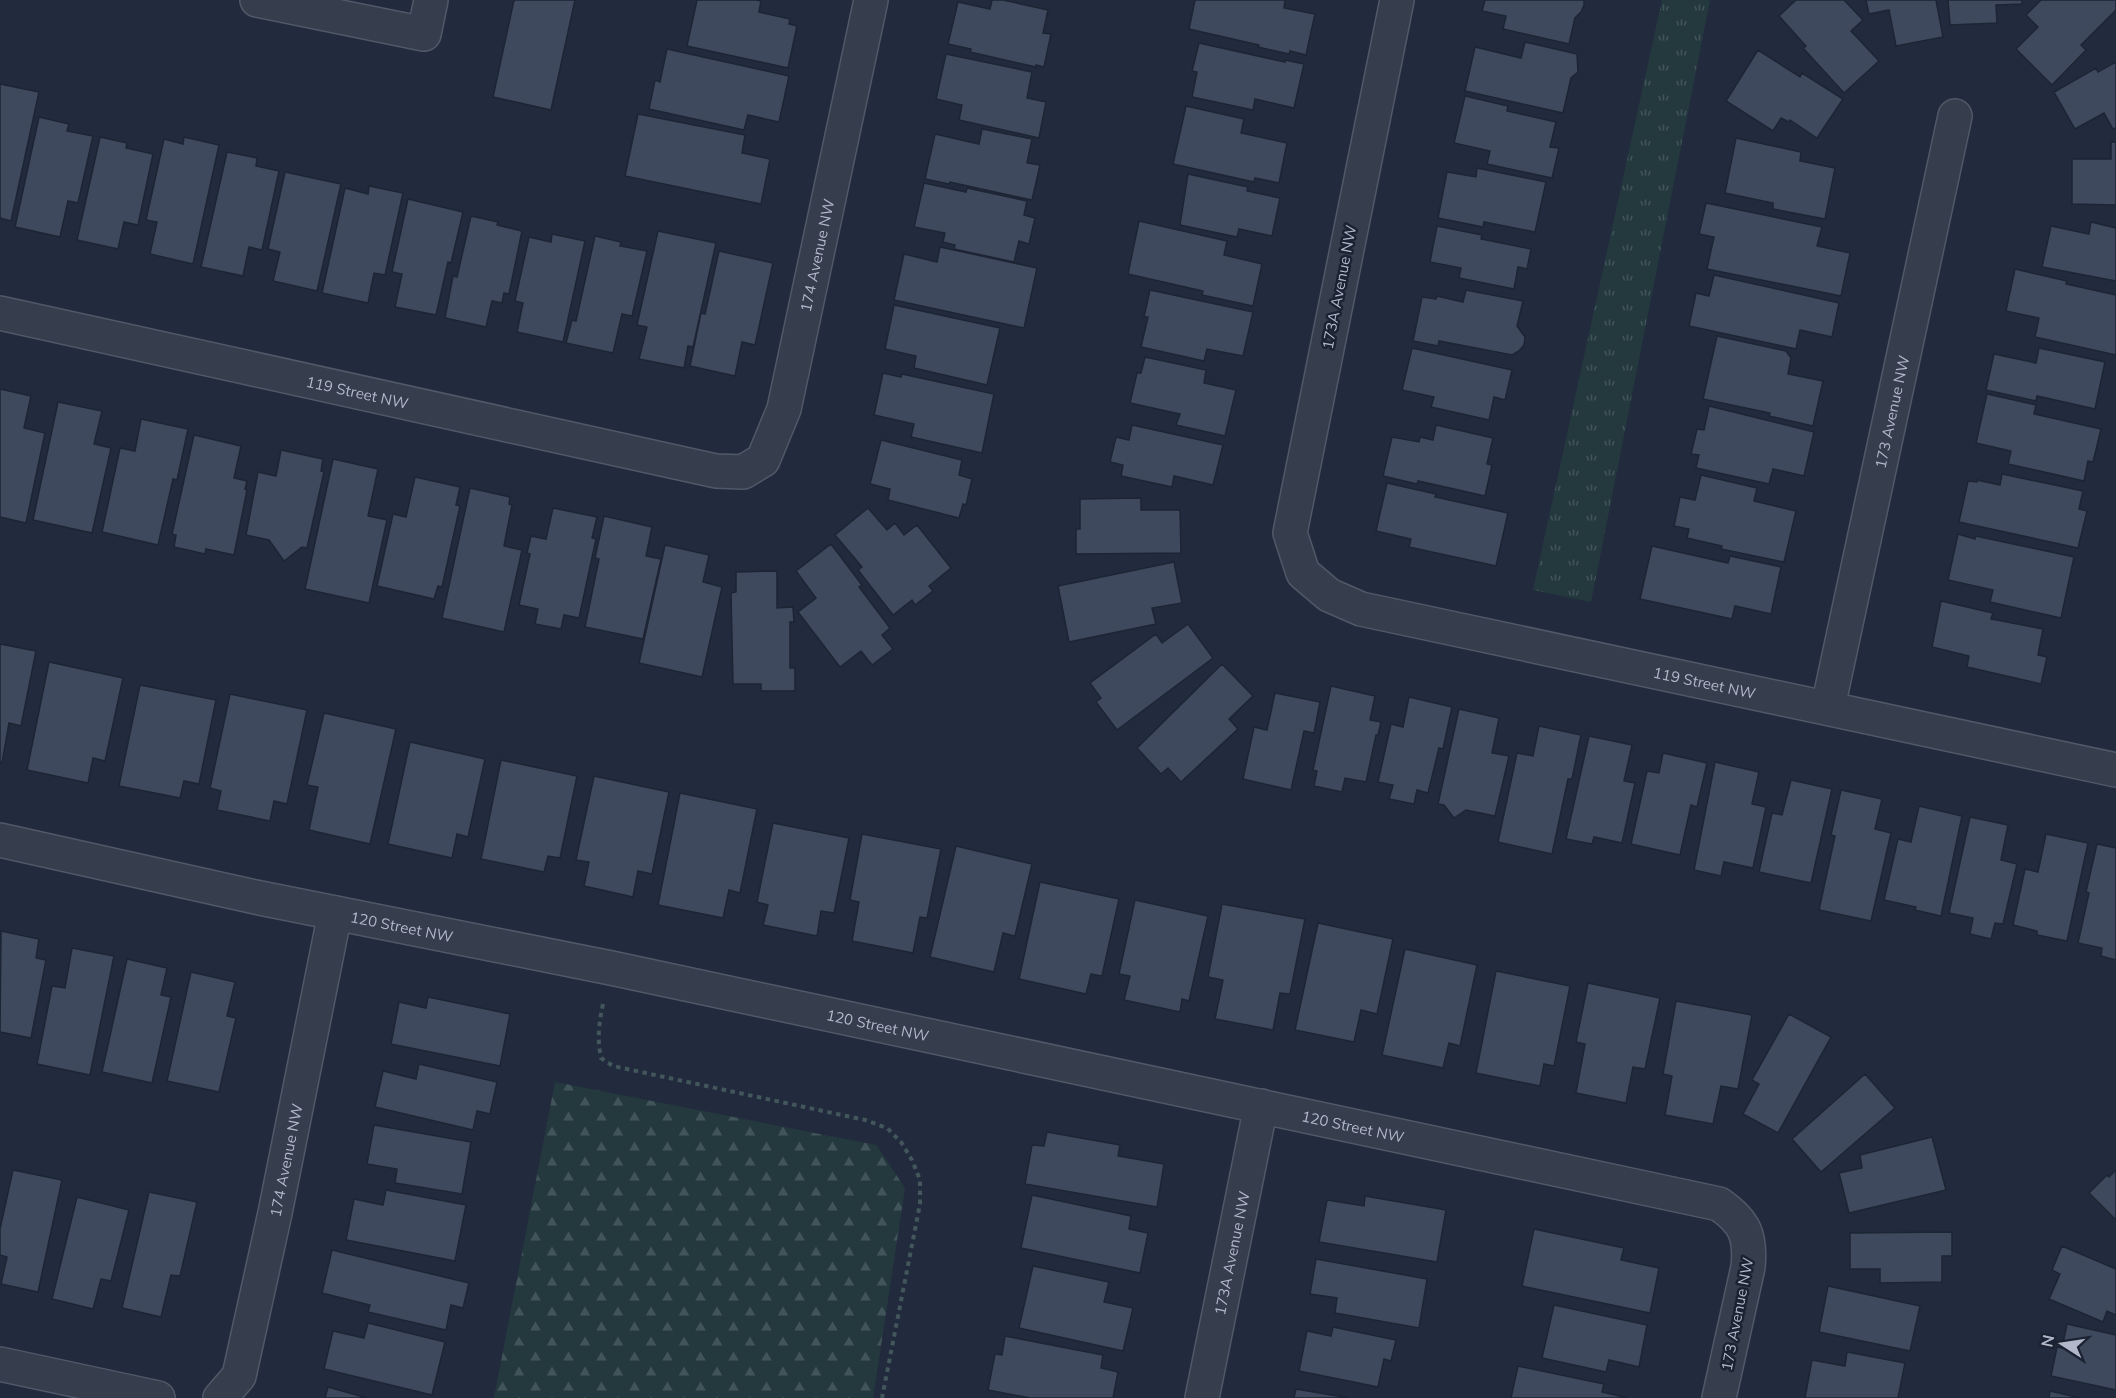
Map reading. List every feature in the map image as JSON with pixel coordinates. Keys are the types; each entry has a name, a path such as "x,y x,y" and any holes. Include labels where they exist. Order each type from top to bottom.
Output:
{"street":[{"path":"256,0 424,34 431,0"},
{"name":"174 Avenue NW","path":"716,471 743,472 763,460 784,409 871,0"},
{"name":"173A Avenue NW","path":"1303,573 1290,533 1397,0"},
{"name":"173 Avenue NW","path":"1828,707 1955,116"},
{"name":"119 Street NW","path":"0,313 716,471"},
{"name":"119 Street NW","path":"1303,573 1329,596 1361,609 2116,770"},
{"name":"120 Street NW","path":"0,840 335,913 611,968 1719,1204 1732,1213 1744,1230"},
{"name":"174 Avenue NW","path":"220,1398 239,1376 275,1213 335,913"},
{"name":"173A Avenue NW","path":"1202,1398 1261,1106"},
{"name":"173 Avenue NW","path":"1719,1398 1748,1267 1750,1247 1744,1230"},
{"path":"0,1364 158,1398"}],"path":[{"path":"611,968 598,1027 598,1043 601,1058 613,1066 866,1120 887,1128 901,1142 920,1179 920,1204 882,1398"}],"green space":[{"path":"1662,0 1710,0 1591,602 1533,590"},
{"path":"555,1082 876,1145 905,1188 873,1398 494,1398"}],"building":[{"path":"514,0 575,0 551,110 493,97"},
{"path":"697,0 761,1 759,12 790,19 789,24 797,26 788,68 687,46"},
{"path":"992,0 1003,0 1048,10 1043,33 1051,34 1044,67 970,52 971,49 948,44 958,2 990,9"},
{"path":"1195,0 1285,0 1284,8 1315,14 1306,55 1290,51 1289,54 1189,29"},
{"path":"1485,0 1584,0 1584,5 1575,18 1569,44 1503,29 1506,16 1482,11"},
{"path":"1796,0 1844,0 1863,20 1851,31 1879,61 1844,93 1803,48 1806,46 1779,16"},
{"path":"1866,0 1936,0 1943,37 1896,46 1889,10 1869,14"},
{"path":"1948,0 2022,0 2022,4 1996,5 1997,23 1950,25"},
{"path":"2041,0 2116,0 2116,10 2081,45 2086,50 2052,85 2016,49 2038,27 2026,15"},
{"path":"1525,42 1577,54 1578,72 1571,78 1563,113 1465,91 1475,47 1521,58"},
{"path":"1199,43 1304,64 1294,108 1255,99 1253,110 1192,97 1197,72 1192,71"},
{"path":"667,49 789,76 779,122 748,115 744,130 649,109 655,80 660,82"},
{"path":"1758,50 1800,77 1802,73 1843,99 1817,138 1790,120 1789,122 1781,118 1773,131 1726,101"},
{"path":"946,54 1032,72 1027,98 1046,102 1039,138 959,120 962,105 936,99"},
{"path":"2116,62 2116,128 2113,129 2104,113 2075,129 2054,92 2096,68 2098,72"},
{"path":"0,84 39,92 11,221 0,218"},
{"path":"1465,96 1508,106 1507,111 1556,122 1550,147 1559,148 1552,178 1487,164 1490,151 1454,143"},
{"path":"1186,106 1244,119 1241,133 1287,143 1279,183 1255,178 1254,182 1173,164"},
{"path":"638,114 745,135 742,153 770,159 761,204 625,176"},
{"path":"39,117 69,124 67,131 93,136 78,203 68,201 60,237 15,227"},
{"path":"982,129 1032,139 1027,163 1040,165 1032,200 950,182 949,184 925,179 935,134 979,144"},
{"path":"100,137 127,143 126,148 153,154 138,225 124,222 118,249 77,240"},
{"path":"184,137 219,145 193,264 150,254 157,222 146,220 164,139 183,144"},
{"path":"1736,138 1801,152 1800,161 1835,168 1825,219 1773,209 1773,203 1725,193"},
{"path":"2111,142 2116,142 2116,205 2072,204 2072,159 2111,159"},
{"path":"227,152 257,158 256,166 279,171 262,250 249,247 243,276 201,267"},
{"path":"1477,168 1546,182 1535,232 1484,222 1483,227 1438,218 1447,172 1476,177"},
{"path":"285,172 341,184 317,291 273,281 280,252 268,249"},
{"path":"1188,174 1248,187 1247,191 1280,198 1272,236 1239,229 1237,237 1180,225"},
{"path":"924,183 966,192 967,188 1027,201 1024,215 1035,218 1029,244 1019,241 1014,262 954,249 955,245 943,242 945,233 914,227"},
{"path":"369,186 403,193 385,275 374,273 368,303 322,293 345,188 368,194"},
{"path":"408,199 463,212 451,263 448,262 436,315 395,307 402,274 392,272"},
{"path":"1706,203 1822,227 1817,246 1850,253 1841,296 1707,269 1714,237 1699,234"},
{"path":"471,216 498,222 497,225 522,231 509,294 504,293 502,303 492,301 486,327 445,318 453,276 457,277"},
{"path":"1139,221 1227,241 1224,255 1262,264 1253,306 1202,295 1203,291 1128,274"},
{"path":"2091,222 2116,228 2116,281 2042,267 2051,226 2089,234"},
{"path":"1437,226 1482,235 1481,239 1531,249 1527,269 1518,267 1514,289 1459,278 1461,268 1430,262"},
{"path":"658,231 716,243 693,347 688,346 684,368 639,359 647,327 637,325"},
{"path":"552,234 585,241 563,342 517,332 523,303 515,301 529,237 551,242"},
{"path":"595,236 621,242 620,246 647,251 632,316 622,314 613,353 566,343 572,320 576,321"},
{"path":"940,247 1037,268 1024,328 894,300 904,254 937,262"},
{"path":"719,251 773,263 755,345 742,342 735,376 690,366 701,313 705,314"},
{"path":"2015,269 2067,281 2066,284 2116,295 2116,355 2035,337 2039,318 2006,311"},
{"path":"1714,275 1839,303 1832,337 1800,330 1796,349 1689,326 1696,293 1709,296"},
{"path":"1150,290 1253,312 1243,356 1207,349 1204,361 1141,347 1148,317 1144,317"},
{"path":"1466,290 1523,301 1517,326 1525,337 1524,345 1519,351 1512,355 1439,341 1438,346 1413,341 1422,297 1436,299 1437,296 1463,302"},
{"path":"894,305 1000,328 987,385 914,368 916,356 885,349"},
{"path":"1717,336 1786,351 1791,358 1788,374 1823,381 1813,426 1769,416 1770,413 1703,399"},
{"path":"1412,348 1512,370 1505,400 1494,397 1489,420 1431,407 1434,397 1402,390"},
{"path":"2039,348 2105,362 2095,409 2037,396 2036,401 1986,390 1994,354 2036,363"},
{"path":"1145,357 1206,370 1204,383 1236,390 1225,436 1176,425 1180,414 1130,403 1137,373 1141,373"},
{"path":"883,373 901,377 902,374 994,394 982,453 911,437 914,424 874,415"},
{"path":"0,389 31,396 24,428 45,433 26,523 0,517"},
{"path":"1987,394 2036,405 2034,414 2101,429 2093,462 2088,461 2084,481 2008,464 2011,451 1976,443"},
{"path":"58,402 102,411 94,444 111,448 92,533 33,520"},
{"path":"1709,406 1814,432 1804,476 1773,469 1769,484 1696,468 1699,455 1691,454 1697,429 1704,430"},
{"path":"141,419 188,429 177,480 173,479 158,545 102,532 120,448 135,451"},
{"path":"1132,425 1223,445 1213,485 1174,476 1172,487 1121,476 1123,465 1110,462 1116,437 1129,440"},
{"path":"1436,425 1493,438 1487,464 1492,465 1485,496 1418,481 1417,484 1383,476 1392,437 1419,442 1420,437 1433,440"},
{"path":"194,435 241,446 234,478 247,481 245,489 247,490 234,555 206,549 205,554 174,547 176,535 172,534"},
{"path":"881,440 962,460 959,475 972,479 966,505 963,504 959,518 888,500 890,489 870,484"},
{"path":"281,450 323,459 321,471 324,472 307,548 302,547 284,561 269,540 246,535 258,472 276,476"},
{"path":"333,459 378,469 368,516 387,520 369,603 305,589"},
{"path":"2002,474 2083,491 2079,509 2087,511 2078,548 1959,522 1968,481 1977,482 1977,480 2000,485"},
{"path":"1701,475 1757,488 1754,501 1796,511 1784,562 1721,549 1722,546 1687,538 1689,529 1674,526 1680,497 1695,500"},
{"path":"415,477 460,487 456,505 460,506 442,587 438,586 434,599 377,586 393,514 406,517"},
{"path":"1387,483 1436,494 1435,497 1508,513 1496,566 1409,547 1411,539 1376,531"},
{"path":"470,488 510,497 509,504 512,505 504,546 522,550 504,632 442,618"},
{"path":"1141,498 1141,510 1180,510 1181,553 1076,554 1076,529 1080,529 1080,499"},
{"path":"553,508 597,517 592,538 596,539 579,618 564,615 561,629 535,624 538,609 519,605 530,554 527,553 531,536 546,539"},
{"path":"868,508 887,530 895,523 904,535 917,525 951,568 929,586 933,591 915,605 912,600 893,615 858,570 862,567 835,535"},
{"path":"604,516 652,527 646,556 661,559 643,639 585,627 599,559 595,558"},
{"path":"1958,534 2074,557 2061,618 1990,602 1993,590 1948,580"},
{"path":"831,544 862,585 859,587 890,628 882,635 893,649 872,665 861,651 840,667 798,612 816,598 796,571"},
{"path":"665,545 709,555 703,582 722,587 702,677 639,663"},
{"path":"1652,546 1728,563 1730,556 1781,567 1771,614 1735,606 1732,619 1640,599"},
{"path":"1174,562 1182,603 1152,608 1156,624 1069,642 1058,586"},
{"path":"777,571 777,608 793,607 794,622 790,622 790,668 795,668 795,691 761,691 761,684 733,684 731,593 736,592 736,572"},
{"path":"1941,601 1993,613 1991,619 2043,629 2038,655 2047,657 2041,684 1967,667 1969,656 1932,647"},
{"path":"1188,624 1213,658 1117,730 1096,702 1101,698 1090,683 1156,634 1162,643"},
{"path":"0,644 36,651 21,726 9,723 2,763 0,762"},
{"path":"49,662 123,678 105,761 93,758 88,783 27,770"},
{"path":"1222,664 1253,696 1229,719 1238,729 1181,782 1168,768 1161,774 1137,748"},
{"path":"140,685 216,700 199,784 184,781 180,798 119,786"},
{"path":"1331,686 1375,696 1370,720 1381,722 1366,782 1345,778 1342,792 1314,786 1317,771 1313,770"},
{"path":"1275,693 1320,702 1314,733 1304,731 1291,790 1243,779 1254,727 1267,730"},
{"path":"230,694 307,710 287,804 274,801 270,821 217,810 221,791 210,788"},
{"path":"1409,697 1452,707 1443,749 1439,748 1428,793 1417,790 1414,804 1389,799 1393,785 1378,782 1391,724 1403,727"},
{"path":"1459,709 1499,718 1492,753 1509,756 1495,816 1466,810 1454,818 1444,805 1438,804"},
{"path":"324,713 396,729 370,844 309,830 318,787 307,785"},
{"path":"1539,726 1581,735 1572,779 1568,779 1552,854 1498,842 1517,753 1533,756"},
{"path":"1589,736 1632,745 1624,781 1635,783 1622,843 1594,837 1592,844 1566,839"},
{"path":"410,742 485,759 468,837 457,834 452,858 388,844"},
{"path":"1663,753 1707,763 1697,807 1691,805 1680,855 1631,844 1647,771 1659,773"},
{"path":"501,760 577,776 560,858 548,856 544,872 481,859"},
{"path":"1715,762 1759,772 1752,804 1766,807 1753,868 1724,862 1721,876 1694,870"},
{"path":"594,776 669,792 652,874 638,871 633,897 584,886 589,862 576,860"},
{"path":"1791,780 1832,789 1811,883 1759,872 1772,813 1782,815"},
{"path":"1841,790 1882,799 1875,829 1891,833 1871,921 1819,910 1835,836 1831,835"},
{"path":"680,793 757,809 740,893 729,890 723,918 658,905"},
{"path":"1919,806 1962,816 1941,916 1915,910 1916,907 1884,900 1898,839 1911,842"},
{"path":"1970,817 2008,825 2001,860 2017,864 2003,924 1995,923 1991,939 1970,934 1973,918 1949,913"},
{"path":"773,823 849,838 834,913 821,911 817,936 763,925 768,905 757,902"},
{"path":"862,834 941,849 927,918 920,917 913,953 852,941 859,902 850,900"},
{"path":"2046,834 2088,843 2067,941 2037,935 2037,931 2013,925 2025,869 2038,872"},
{"path":"2097,844 2116,848 2116,960 2101,956 2102,948 2078,943"},
{"path":"956,846 1032,864 1015,936 1003,933 994,972 930,957"},
{"path":"1040,882 1119,899 1102,976 1091,974 1086,994 1019,979"},
{"path":"1135,900 1208,916 1189,1001 1182,999 1180,1012 1124,1000 1130,976 1119,974"},
{"path":"1222,904 1305,919 1290,994 1280,993 1273,1030 1215,1019 1223,980 1208,977"},
{"path":"1318,923 1393,939 1377,1014 1361,1010 1354,1042 1295,1030"},
{"path":"1,931 39,939 36,958 46,960 31,1038 0,1032"},
{"path":"72,948 114,956 90,1075 37,1064 52,986 65,988"},
{"path":"1405,949 1477,965 1460,1046 1449,1043 1443,1068 1382,1055"},
{"path":"127,959 167,968 161,995 171,997 152,1083 102,1072"},
{"path":"1496,971 1570,986 1554,1066 1544,1064 1540,1086 1476,1073"},
{"path":"191,972 235,982 227,1016 236,1018 219,1092 167,1081"},
{"path":"1588,983 1660,998 1645,1069 1633,1067 1626,1103 1576,1093 1585,1044 1576,1042"},
{"path":"428,997 510,1014 500,1066 391,1044 399,1002 426,1008"},
{"path":"1676,1001 1752,1015 1738,1089 1721,1086 1713,1124 1665,1115 1672,1076 1663,1074"},
{"path":"1789,1014 1831,1037 1778,1133 1743,1114 1759,1084 1752,1080"},
{"path":"419,1064 497,1082 490,1114 477,1111 473,1130 375,1107 383,1071 416,1079"},
{"path":"1865,1074 1895,1108 1821,1172 1792,1139"},
{"path":"374,1125 471,1142 462,1194 395,1183 397,1169 367,1164"},
{"path":"1047,1132 1120,1145 1118,1156 1164,1164 1157,1207 1025,1184 1032,1145 1044,1146"},
{"path":"1932,1137 1946,1190 1849,1213 1839,1173 1862,1168 1860,1155"},
{"path":"13,1170 62,1180 38,1292 1,1284 7,1257 0,1255 0,1229"},
{"path":"2116,1170 2116,1220 2089,1193 2107,1175 2109,1177"},
{"path":"386,1190 466,1205 455,1261 346,1240 354,1199 383,1205"},
{"path":"149,1192 197,1202 180,1276 171,1275 161,1317 122,1308"},
{"path":"1032,1195 1131,1216 1129,1229 1148,1233 1140,1273 1021,1248"},
{"path":"1365,1196 1446,1210 1437,1262 1319,1242 1327,1200 1364,1206"},
{"path":"77,1197 129,1210 111,1281 101,1279 93,1309 52,1299"},
{"path":"1534,1229 1624,1248 1621,1260 1659,1268 1650,1313 1522,1286"},
{"path":"1952,1232 1952,1256 1942,1256 1942,1282 1880,1283 1880,1269 1850,1269 1850,1233"},
{"path":"2062,1246 2116,1269 2116,1315 2107,1311 2103,1322 2049,1299 2060,1274 2052,1270"},
{"path":"332,1250 469,1283 463,1308 451,1305 446,1330 368,1312 370,1305 322,1293"},
{"path":"1316,1259 1427,1279 1419,1328 1335,1313 1337,1298 1310,1294"},
{"path":"1033,1266 1109,1282 1104,1302 1133,1308 1123,1351 1019,1328"},
{"path":"1828,1286 1920,1306 1910,1351 1819,1332"},
{"path":"1554,1305 1647,1325 1639,1367 1609,1360 1606,1372 1542,1358"},
{"path":"368,1323 445,1342 432,1395 324,1369 333,1331 364,1338"},
{"path":"2067,1324 2116,1335 2116,1390 2051,1376 2057,1347 2062,1348"},
{"path":"1333,1327 1396,1340 1391,1361 1384,1359 1378,1387 1299,1371 1307,1331 1331,1336"},
{"path":"1005,1336 1103,1355 1101,1368 1118,1372 1113,1398 1030,1398 988,1390 995,1354 1002,1355"},
{"path":"1847,1352 1905,1363 1898,1398 1805,1398 1812,1360 1845,1366"},
{"path":"1518,1366 1604,1384 1602,1392 1628,1398 1511,1398"},
{"path":"328,1387 367,1398 325,1398"},
{"path":"1296,1389 1349,1398 1294,1398"},
{"path":"2050,1391 2080,1398 2049,1398"}]}
